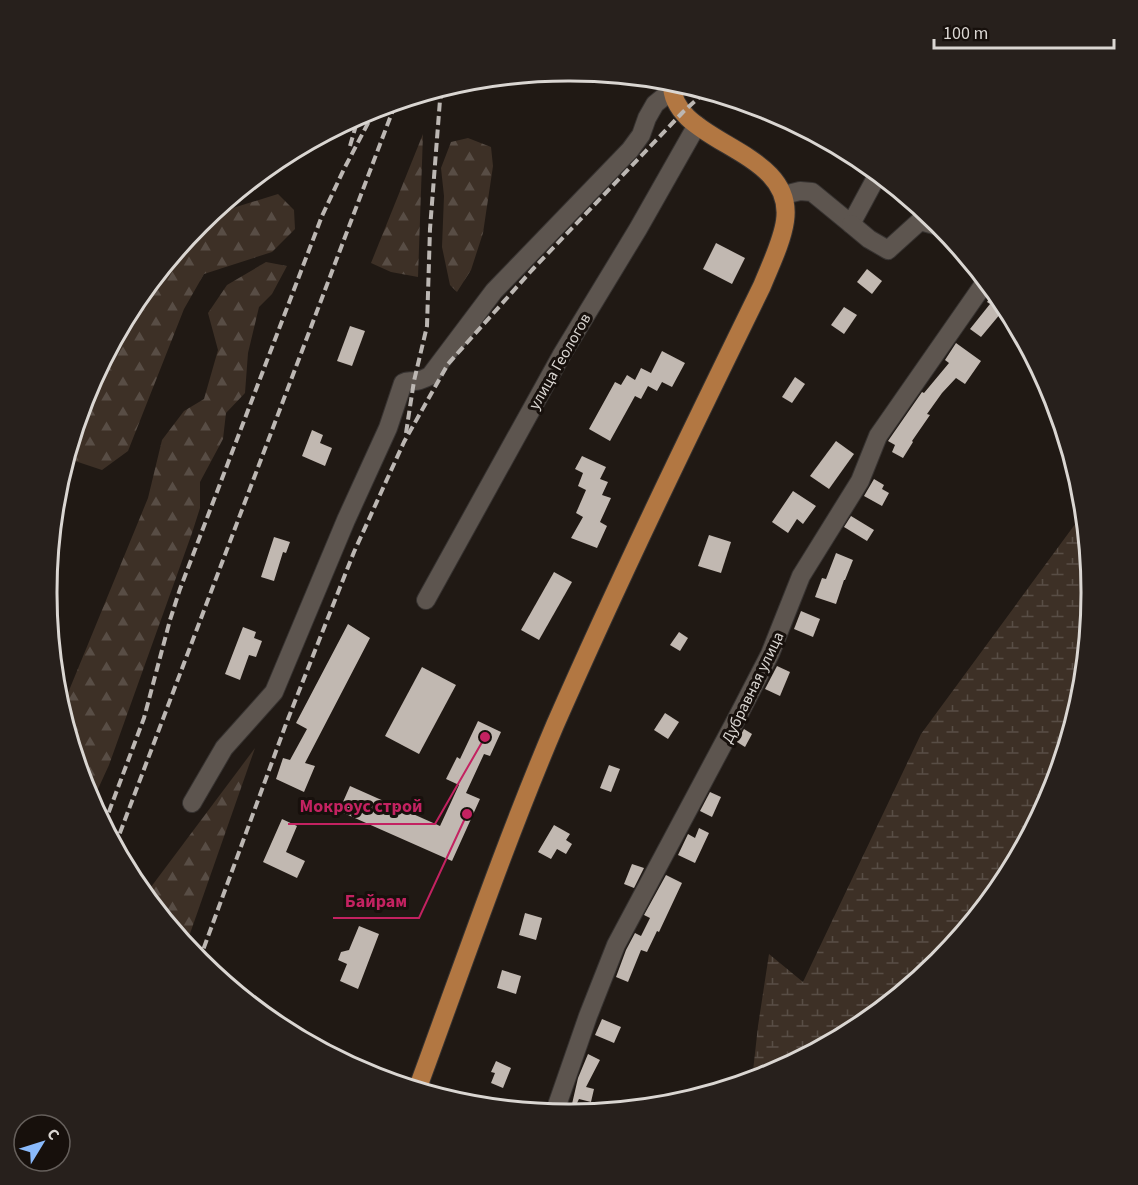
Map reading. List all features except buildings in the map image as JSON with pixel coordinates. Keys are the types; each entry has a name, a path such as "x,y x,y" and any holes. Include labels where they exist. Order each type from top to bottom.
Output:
{"main road":[{"path":"420,1082 493,880 551,735 637,544 762,286 776,252 785,220 784,195 772,176 755,162 697,125 678,105 673,91"}],"street":[{"path":"192,803 224,748 274,692 346,520 388,428 403,383 430,376 494,291 630,150 641,135 655,104 668,90"},
{"name":"улица Геологов","path":"426,600 561,356 638,229 697,125"},
{"path":"851,224 874,181"},
{"path":"784,195 800,191 812,192 869,239 888,250 920,220"},
{"name":"Дубравная улица","path":"558,1104 616,945 765,663 784,622 801,576 860,480 878,436 981,289"}],"green space":[{"path":"423,134 418,277 391,272 371,263"},
{"path":"468,138 491,147 493,166 483,233 471,270 457,292 450,285 442,247 444,196 441,168 451,142"},
{"path":"278,194 294,210 295,229 272,252 204,274 184,309 128,451 102,470 74,461 84,428 110,366 143,308 184,255 230,209"},
{"path":"266,262 287,266 272,294 259,307 248,353 245,393 226,413 223,439 200,482 200,508 192,533 109,765 97,791 74,725 67,694 148,498 162,440 184,411 204,399 218,350 208,313 227,285"},
{"path":"1076,522 1080,559 1080,626 1071,692 1054,757 1028,819 1012,849 995,877 954,930 907,977 881,999 825,1036 753,1070 769,954 803,982 921,734"},
{"path":"255,748 189,936 151,887"}],"railway":[{"path":"406,433 414,381 427,326 430,229 441,97"},
{"path":"203,950 286,724 354,552 404,442 448,364 532,270 699,97"},
{"path":"119,835 392,112"},
{"path":"108,814 144,718 180,589 322,216 369,121"},
{"path":"350,146 355,127"}],"place":[{"name":"Мокроус строй","path":"485,737"},
{"name":"Байрам","path":"467,814"}]}
